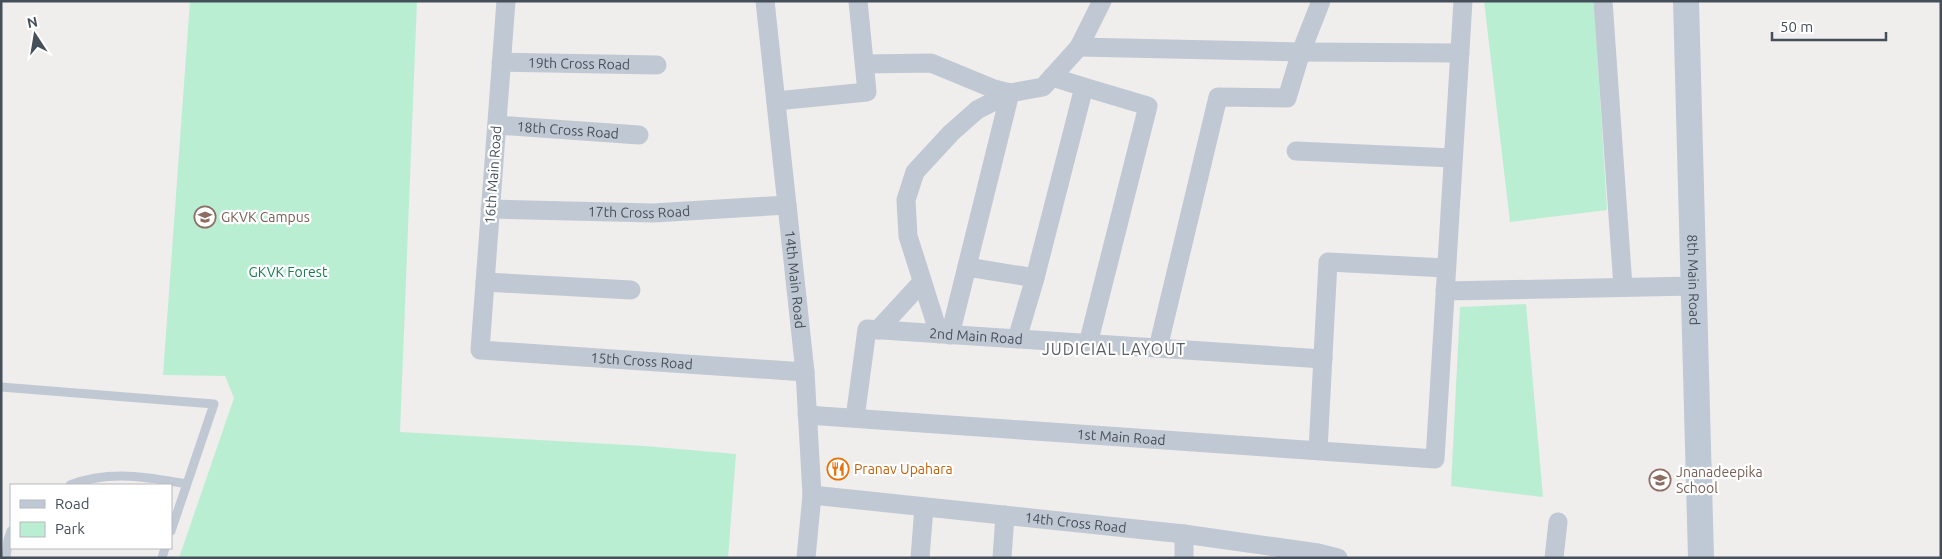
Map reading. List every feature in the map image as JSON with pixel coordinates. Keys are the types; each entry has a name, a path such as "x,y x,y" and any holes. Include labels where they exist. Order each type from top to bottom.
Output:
{"street":[{"name":"16th Main Road","path":"480,350 506,1"},
{"name":"14th Main Road","path":"765,1 805,372 812,496 806,558"},
{"path":"776,101 868,92 858,1"},
{"path":"944,334 922,282 908,236 906,200 915,172 951,132 977,110 1010,93 1043,87 1079,47 1102,1"},
{"path":"1158,348 1218,97 1287,98 1301,52 1321,1"},
{"path":"1463,1 1445,291 1694,286"},
{"path":"1603,1 1623,287"},
{"name":"8th Main Road","path":"1686,1 1701,558"},
{"path":"1079,47 1301,52 1460,53"},
{"name":"19th Cross Road","path":"501,62 657,65"},
{"path":"865,64 932,63 994,89 1010,93"},
{"path":"1052,77 1148,106 1088,344"},
{"path":"1017,339 1035,278 1084,87"},
{"path":"944,334 967,267 1010,93"},
{"name":"18th Cross Road","path":"496,125 639,134"},
{"path":"1296,151 1453,158"},
{"name":"17th Cross Road","path":"490,208 653,213 787,205"},
{"path":"1318,450 1328,262 1446,268"},
{"path":"967,267 1035,278"},
{"path":"485,282 631,290"},
{"path":"855,418 866,329 878,330 922,282"},
{"name":"1st Main Road","path":"807,415 1434,459 1445,291"},
{"name":"2nd Main Road","path":"878,330 1323,359"},
{"name":"15th Cross Road","path":"480,350 805,372"},
{"name":"14th Cross Road","path":"812,496 1184,534 1338,558"},
{"path":"920,558 924,507"},
{"path":"1002,558 1005,515"},
{"path":"1554,558 1558,522"},
{"path":"1184,534 1184,558"}],"lane":[{"path":"1,387 214,404 172,527"},
{"path":"73,484 87,480 126,475 187,484"},
{"path":"6,558 10,534"}],"green space":[{"name":"GKVK Forest","path":"190,1 417,1 400,432 645,446 736,454 728,558 179,558 234,398 225,376 163,375"},
{"path":"1484,1 1594,1 1607,210 1510,222"},
{"path":"1526,304 1543,497 1451,486 1460,307"}],"place":[{"name":"GKVK Campus","path":"205,217"},
{"name":"Pranav Upahara","path":"838,469"},
{"name":"Jnanadeepika School","path":"1660,480"}],"district":[{"name":"JUDICIAL LAYOUT","path":"1114,349"}]}
